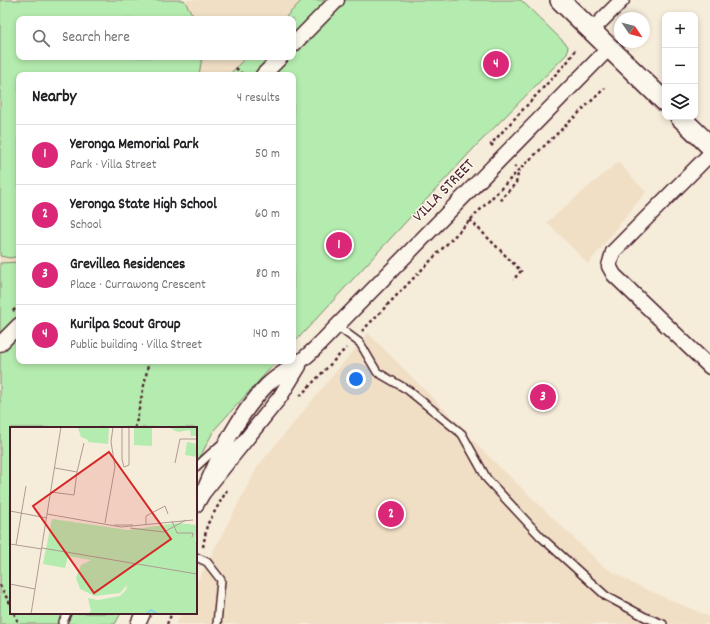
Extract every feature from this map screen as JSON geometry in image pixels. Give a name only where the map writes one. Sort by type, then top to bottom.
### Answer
[{"type":"street","points":[[296,42],[337,0]]},
{"type":"street","points":[[560,0],[662,99]]},
{"type":"street","points":[[591,30],[622,0]]},
{"type":"street","name":"VILLA STREET","points":[[197,503],[230,436],[255,399],[269,384],[304,359],[610,48]]},
{"type":"street","points":[[266,72],[278,60]]},
{"type":"street","points":[[683,120],[710,146]]},
{"type":"street","points":[[710,154],[613,252],[609,266],[614,275],[710,367]]},
{"type":"street","points":[[0,344],[16,328]]},
{"type":"street","name":"VILLA STREET","points":[[203,493],[280,397],[304,359]]},
{"type":"street","points":[[138,624],[143,614]]},
{"type":"lane","points":[[337,326],[360,343],[377,372],[408,390],[462,434],[487,479],[541,537],[606,596],[645,617],[663,624]]},
{"type":"lane","points":[[197,466],[230,436]]},
{"type":"lane","points":[[197,557],[207,562],[221,580],[217,624]]},
{"type":"lane","points":[[62,624],[67,614]]},
{"type":"lane","points":[[642,624],[645,617]]},
{"type":"path","points":[[493,145],[491,144],[569,60],[575,50]]},
{"type":"path","points":[[236,68],[240,72]]},
{"type":"path","points":[[361,332],[519,170],[605,88]]},
{"type":"path","points":[[514,165],[519,170]]},
{"type":"path","points":[[502,200],[501,198],[516,183],[519,170]]},
{"type":"path","points":[[470,220],[521,271],[513,280]]},
{"type":"path","points":[[297,399],[350,344]]},
{"type":"path","points":[[135,427],[149,364]]},
{"type":"path","points":[[203,551],[207,525],[230,485]]},
{"type":"path","points":[[0,585],[10,604]]},
{"type":"path","points":[[14,614],[19,624]]},
{"type":"path","points":[[167,624],[172,614]]},
{"type":"shaded area","points":[[0,0],[302,0],[287,16],[16,16],[16,60],[243,60],[232,72],[16,72],[16,292],[0,305]]},
{"type":"shaded area","points":[[618,162],[646,192],[588,264],[547,222]]},
{"type":"shaded area","points":[[368,333],[458,423],[481,449],[603,566],[634,584],[710,617],[710,624],[176,624],[181,614],[197,614],[197,582],[258,466]]},
{"type":"green space","points":[[0,0],[184,0],[193,16],[16,16],[16,60],[202,60],[200,72],[16,72],[16,257],[10,258],[0,256]]},
{"type":"green space","points":[[302,0],[521,0],[568,46],[567,54],[475,147],[296,341],[296,72],[232,72],[243,60],[296,60],[296,16],[287,16]]},
{"type":"green space","points":[[16,262],[16,364],[274,364],[214,430],[197,463],[197,427],[10,427],[10,614],[120,614],[115,624],[0,624],[0,263]]},
{"type":"place","name":"Kurilpa Scout Group","points":[[496,64]]},
{"type":"place","name":"Yeronga Memorial Park","points":[[339,245]]},
{"type":"place","name":"Grevillea Residences","points":[[543,397]]},
{"type":"place","name":"Yeronga State High School","points":[[391,514]]}]
